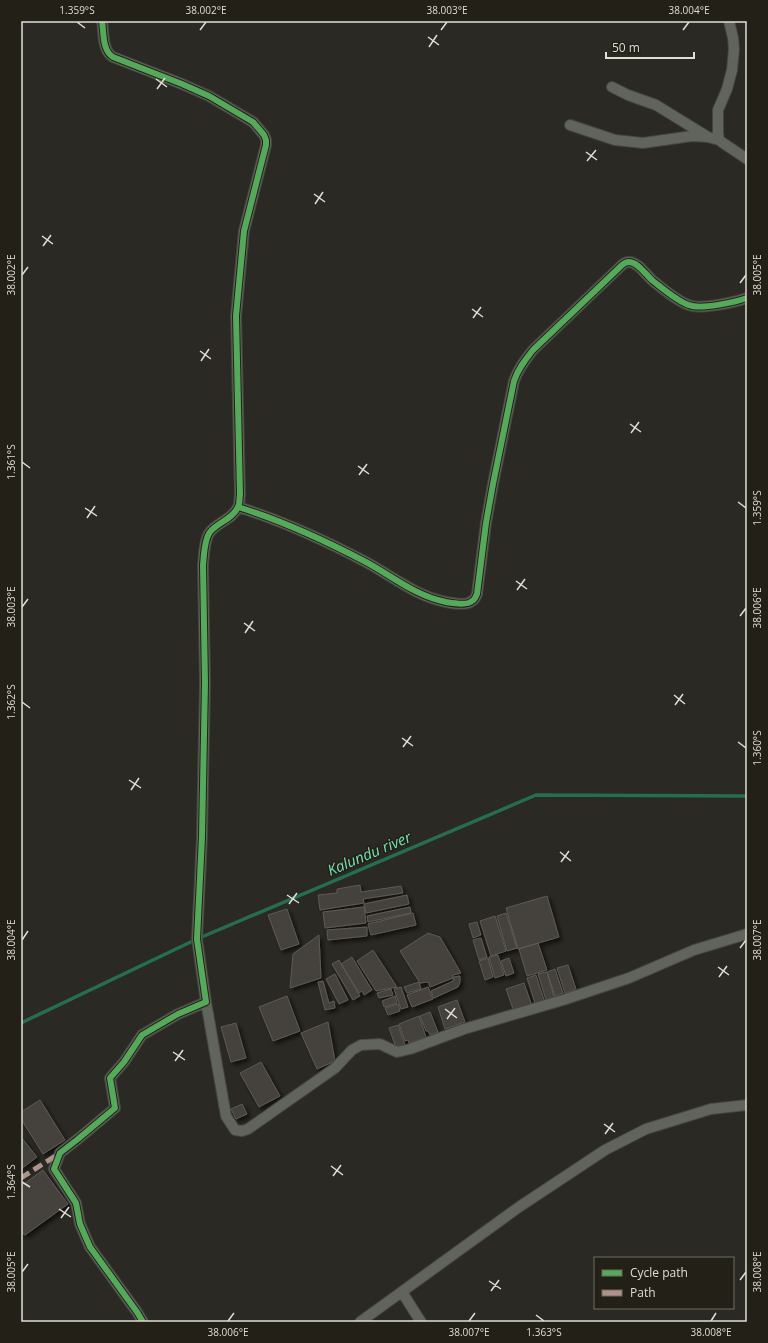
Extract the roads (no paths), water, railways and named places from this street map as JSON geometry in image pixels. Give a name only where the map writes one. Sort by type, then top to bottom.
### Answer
[{"type":"street","points":[[102,21],[105,46],[107,51],[113,57],[209,96],[253,122],[266,140],[264,155],[244,231],[238,301],[237,344],[240,495],[238,507],[232,516],[218,524],[209,533],[205,547],[203,566],[205,683],[202,837],[197,939],[206,1002],[226,1116],[235,1130],[242,1131],[248,1129],[328,1072],[352,1050],[361,1045],[380,1044],[397,1052],[410,1049],[464,1028],[563,1000],[629,978],[694,950],[747,934]]},
{"type":"street","points":[[719,140],[718,110],[727,89],[734,49],[729,21]]},
{"type":"street","points":[[612,87],[664,110],[708,137]]},
{"type":"street","points":[[570,124],[615,140],[643,143],[692,136],[708,137],[719,140],[747,159]]},
{"type":"street","points":[[238,507],[298,528],[366,562],[399,582],[428,596],[446,602],[469,603],[474,601],[477,594],[493,484],[514,381],[522,363],[533,350],[626,262],[636,265],[652,280],[689,306],[701,307],[737,302],[747,298]]},
{"type":"street","points":[[143,1322],[90,1247],[80,1224],[76,1203],[54,1169],[60,1153],[115,1108],[110,1078],[124,1062],[142,1035],[178,1014],[206,1002]]},
{"type":"street","points":[[360,1322],[519,1207],[605,1150],[646,1129],[711,1109],[747,1105]]},
{"type":"street","points":[[402,1292],[421,1322]]},
{"type":"waterway","name":"Kalundu river","points":[[21,1023],[197,939],[536,795],[747,796]]}]
